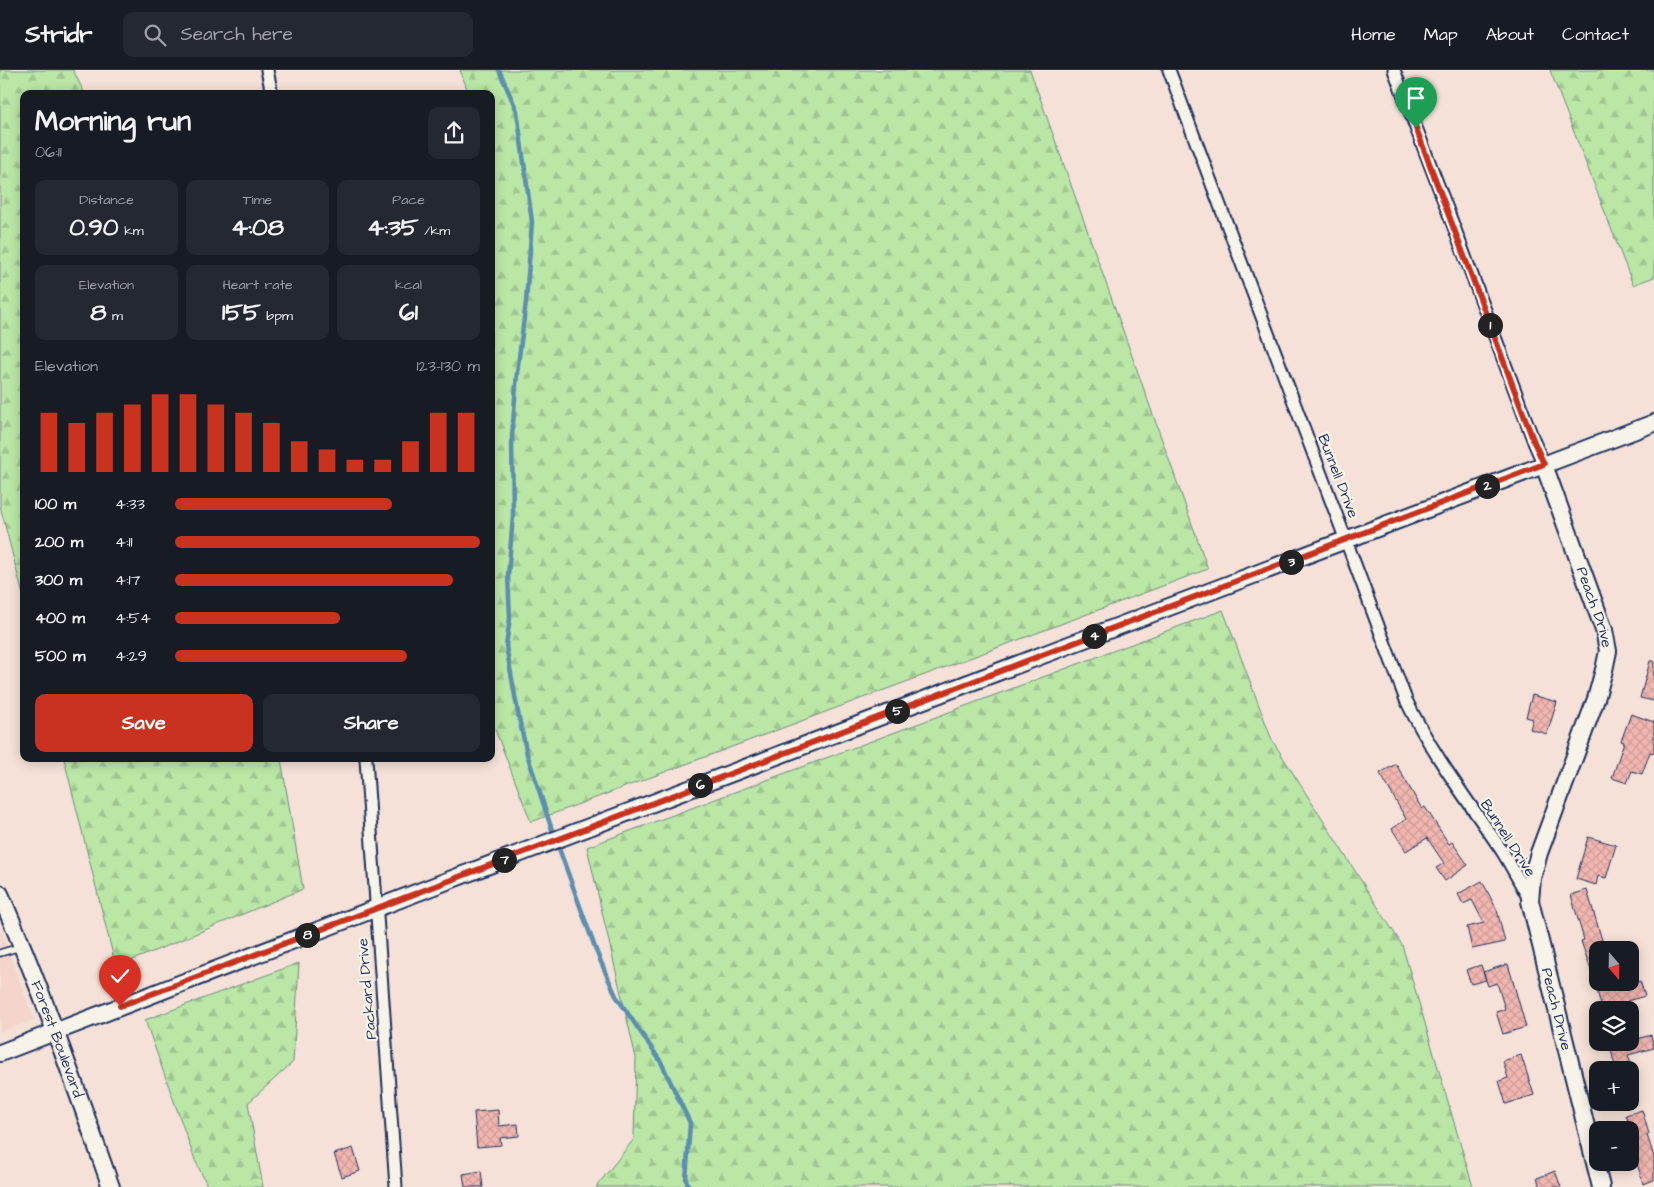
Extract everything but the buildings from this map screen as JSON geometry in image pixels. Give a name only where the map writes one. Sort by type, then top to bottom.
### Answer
[{"type":"street","points":[[267,70],[271,90]]},
{"type":"street","name":"Bunnell Drive","points":[[1169,70],[1406,700],[1420,730],[1465,800],[1503,852],[1530,901]]},
{"type":"street","name":"Peach Drive","points":[[1394,70],[1534,442],[1544,464],[1604,630],[1608,651],[1596,699],[1539,853],[1532,878],[1530,901],[1600,1187]]},
{"type":"street","points":[[0,1053],[1654,423]]},
{"type":"street","name":"Packard Drive","points":[[366,762],[396,1187]]},
{"type":"street","name":"Forest Boulevard","points":[[0,894],[23,946],[56,1031],[111,1187]]},
{"type":"lane","points":[[0,953],[23,946]]},
{"type":"shaded area","points":[[0,928],[34,1020],[0,1032]]},
{"type":"green space","points":[[0,70],[73,70],[83,90],[20,90],[20,584],[0,506]]},
{"type":"green space","points":[[460,70],[1030,70],[1208,569],[531,822],[495,729],[495,90],[468,90]]},
{"type":"green space","points":[[1550,70],[1654,70],[1654,277],[1633,285]]},
{"type":"green space","points":[[1223,610],[1272,740],[1402,945],[1473,1187],[596,1187],[634,1139],[636,1058],[587,847]]},
{"type":"green space","points":[[65,762],[282,762],[303,889],[116,967]]},
{"type":"green space","points":[[299,963],[293,1062],[248,1103],[263,1187],[208,1187],[195,1160],[145,1020]]},
{"type":"waterway","points":[[499,70],[517,111],[532,222],[512,437],[513,517],[508,576],[510,618],[506,646],[527,754],[554,836]]},
{"type":"waterway","points":[[557,843],[597,953],[616,996],[661,1062],[690,1123],[686,1180],[689,1187]]},
{"type":"route","points":[[120,1006],[1346,541],[1544,464],[1534,442],[1416,128]]}]
